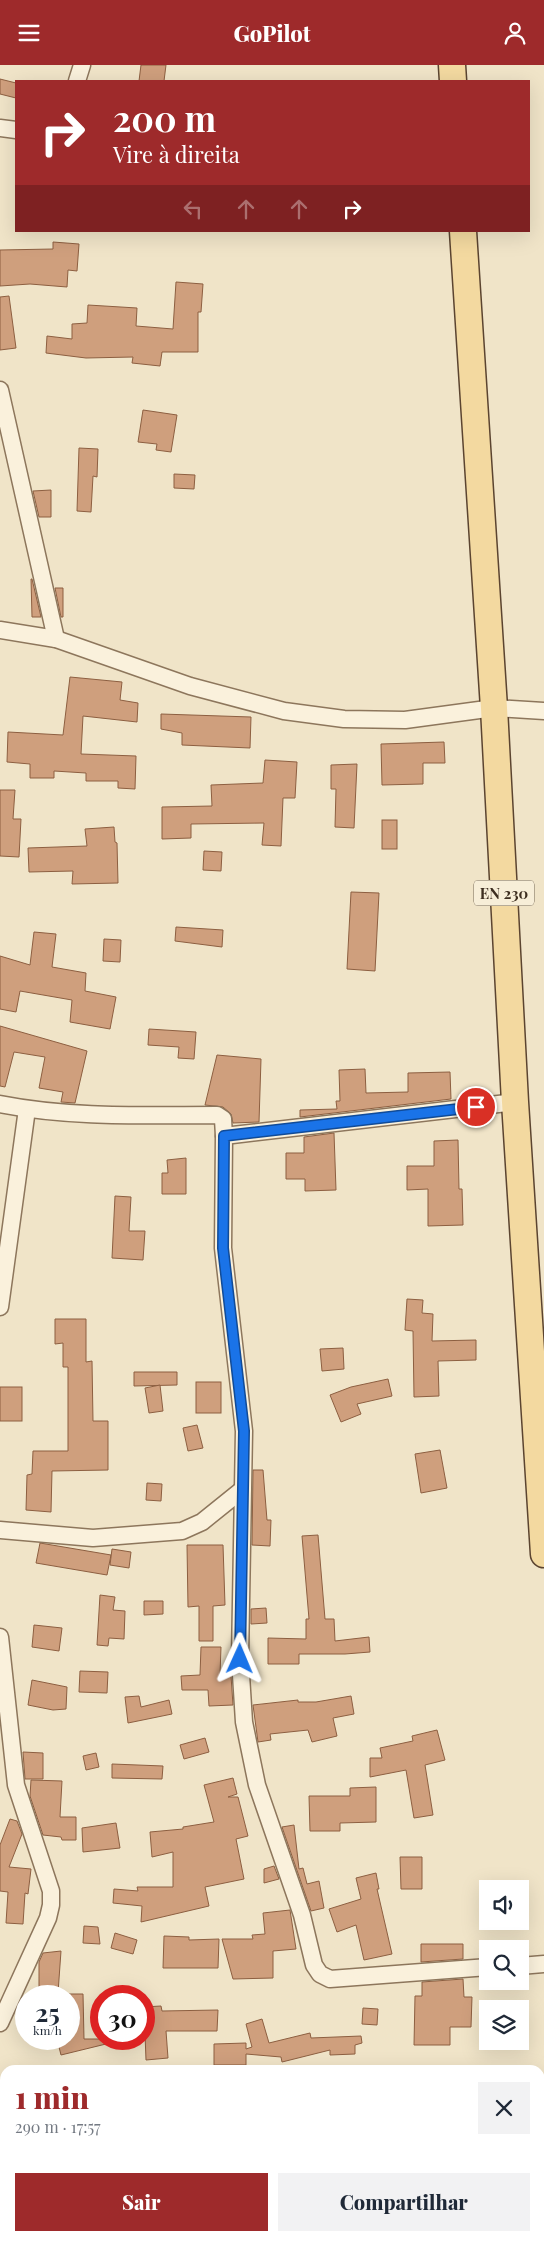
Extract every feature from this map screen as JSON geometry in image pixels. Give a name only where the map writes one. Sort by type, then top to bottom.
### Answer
[{"type":"main road","points":[[452,65],[453,80]]},
{"type":"main road","name":"EN 230","points":[[463,232],[494,708],[515,1102],[544,1554]]},
{"type":"street","points":[[77,80],[82,65]]},
{"type":"street","points":[[0,128],[15,130]]},
{"type":"street","points":[[0,390],[56,639]]},
{"type":"street","points":[[0,630],[56,639],[190,686],[284,711],[344,719],[405,719],[494,708],[544,711]]},
{"type":"street","points":[[224,1136],[515,1102]]},
{"type":"street","points":[[0,1104],[27,1109],[84,1114],[217,1115],[223,1119],[223,1248],[244,1431],[240,1659],[244,1722],[257,1785],[302,1915],[314,1965],[320,1974],[330,1979],[479,1968]]},
{"type":"street","points":[[0,1307],[27,1109]]},
{"type":"street","points":[[0,1530],[93,1538],[182,1531],[202,1522],[243,1489]]},
{"type":"street","points":[[0,1637],[16,1785],[50,1891],[52,1905],[48,1918],[0,2023]]},
{"type":"street","points":[[529,1965],[544,1964]]},
{"type":"building","points":[[141,65],[166,65],[164,80],[139,80]]},
{"type":"building","points":[[0,79],[15,83],[15,98],[0,94]]},
{"type":"building","points":[[53,242],[79,244],[77,271],[68,270],[67,287],[30,284],[0,286],[0,250],[53,249]]},
{"type":"building","points":[[176,282],[203,284],[201,312],[198,312],[198,352],[162,352],[160,366],[132,363],[133,357],[86,358],[46,353],[47,336],[72,339],[72,324],[87,323],[88,305],[137,308],[136,326],[173,329]]},
{"type":"building","points":[[9,296],[16,348],[0,350],[0,297]]},
{"type":"building","points":[[143,410],[177,415],[171,452],[156,450],[157,444],[138,442]]},
{"type":"building","points":[[79,448],[98,449],[97,477],[93,476],[91,512],[77,511]]},
{"type":"building","points":[[174,474],[195,475],[194,489],[174,488]]},
{"type":"building","points":[[51,490],[51,517],[39,517],[33,491]]},
{"type":"building","points":[[32,579],[41,617],[32,617]]},
{"type":"building","points":[[55,588],[63,588],[63,617],[61,617]]},
{"type":"building","points":[[70,677],[122,682],[120,700],[138,703],[137,722],[83,716],[81,754],[136,756],[135,789],[118,788],[118,781],[86,781],[86,773],[54,771],[54,778],[30,778],[30,764],[7,762],[8,732],[63,735]]},
{"type":"building","points":[[161,714],[251,717],[250,748],[182,745],[182,733],[161,729]]},
{"type":"building","points":[[444,742],[445,763],[423,763],[423,784],[382,785],[381,744]]},
{"type":"building","points":[[265,760],[297,762],[295,798],[283,798],[281,846],[262,845],[264,823],[191,824],[191,838],[162,839],[162,807],[212,806],[211,785],[263,783]]},
{"type":"building","points":[[357,764],[354,828],[335,827],[336,789],[331,789],[331,765]]},
{"type":"building","points":[[0,790],[15,790],[13,819],[21,819],[19,857],[0,856]]},
{"type":"building","points":[[382,820],[397,820],[397,849],[382,849]]},
{"type":"building","points":[[114,827],[115,842],[117,843],[118,883],[72,884],[73,871],[29,872],[28,848],[87,846],[85,829]]},
{"type":"building","points":[[204,851],[222,852],[221,871],[203,870]]},
{"type":"building","points":[[351,892],[379,893],[375,971],[347,969]]},
{"type":"building","points":[[176,927],[223,930],[222,947],[175,941]]},
{"type":"building","points":[[34,932],[56,934],[52,967],[86,973],[85,991],[116,997],[110,1029],[70,1022],[72,1000],[20,991],[16,1012],[0,1009],[0,956],[30,965]]},
{"type":"building","points":[[104,939],[121,940],[120,962],[103,961]]},
{"type":"building","points":[[0,1026],[87,1051],[75,1103],[61,1102],[63,1092],[39,1088],[45,1057],[14,1052],[5,1087],[0,1086]]},
{"type":"building","points":[[149,1029],[196,1032],[194,1059],[178,1058],[179,1047],[148,1045]]},
{"type":"building","points":[[217,1055],[261,1059],[259,1122],[233,1123],[231,1114],[223,1107],[205,1105]]},
{"type":"building","points":[[365,1069],[366,1093],[408,1092],[408,1073],[450,1072],[451,1099],[300,1117],[300,1110],[337,1109],[336,1101],[340,1101],[339,1070]]},
{"type":"building","points":[[334,1133],[336,1190],[305,1191],[305,1179],[286,1179],[286,1153],[304,1153],[304,1137]]},
{"type":"building","points":[[458,1140],[459,1189],[462,1189],[463,1225],[428,1226],[428,1189],[407,1190],[407,1166],[434,1166],[434,1141]]},
{"type":"building","points":[[186,1158],[186,1194],[162,1194],[162,1173],[168,1173],[167,1160]]},
{"type":"building","points":[[115,1196],[131,1197],[129,1231],[145,1231],[143,1260],[112,1258]]},
{"type":"building","points":[[407,1299],[423,1300],[422,1313],[433,1314],[432,1341],[476,1340],[476,1360],[438,1361],[439,1396],[414,1397],[413,1331],[405,1330]]},
{"type":"building","points":[[55,1319],[86,1319],[86,1362],[92,1361],[93,1421],[108,1421],[108,1470],[52,1471],[51,1512],[26,1510],[27,1475],[32,1474],[33,1451],[68,1451],[68,1367],[63,1367],[63,1343],[55,1344]]},
{"type":"building","points":[[343,1348],[344,1369],[322,1371],[320,1349]]},
{"type":"building","points":[[134,1372],[177,1372],[177,1385],[134,1386]]},
{"type":"building","points":[[388,1379],[392,1396],[357,1404],[361,1414],[341,1422],[330,1395],[351,1387]]},
{"type":"building","points":[[196,1382],[221,1382],[221,1413],[196,1413]]},
{"type":"building","points":[[160,1385],[163,1411],[149,1413],[145,1388]]},
{"type":"building","points":[[0,1387],[22,1387],[22,1421],[0,1421]]},
{"type":"building","points":[[197,1425],[203,1448],[188,1451],[183,1428]]},
{"type":"building","points":[[440,1450],[447,1488],[421,1493],[415,1454]]},
{"type":"building","points":[[253,1470],[263,1470],[267,1520],[271,1520],[270,1546],[252,1545]]},
{"type":"building","points":[[147,1483],[162,1484],[161,1501],[146,1500]]},
{"type":"building","points":[[318,1535],[325,1619],[334,1619],[335,1641],[369,1637],[370,1652],[299,1654],[299,1664],[268,1664],[268,1638],[306,1639],[306,1619],[309,1619],[302,1536]]},
{"type":"building","points":[[40,1543],[111,1555],[107,1575],[36,1563]]},
{"type":"building","points":[[187,1545],[223,1545],[225,1605],[213,1606],[213,1641],[199,1641],[199,1606],[188,1607]]},
{"type":"building","points":[[112,1549],[131,1552],[129,1568],[110,1565]]},
{"type":"building","points":[[100,1595],[115,1597],[113,1610],[125,1611],[124,1639],[109,1638],[108,1646],[97,1645]]},
{"type":"building","points":[[144,1601],[163,1601],[163,1614],[144,1615]]},
{"type":"building","points":[[266,1608],[267,1623],[251,1624],[251,1609]]},
{"type":"building","points":[[34,1625],[62,1628],[59,1651],[32,1647]]},
{"type":"building","points":[[201,1647],[221,1647],[220,1675],[231,1676],[233,1705],[209,1706],[208,1690],[182,1690],[181,1676],[200,1675]]},
{"type":"building","points":[[80,1671],[108,1672],[107,1693],[79,1692]]},
{"type":"building","points":[[32,1680],[67,1687],[66,1709],[53,1710],[28,1705]]},
{"type":"building","points":[[139,1696],[141,1707],[169,1700],[172,1714],[128,1723],[125,1697]]},
{"type":"building","points":[[351,1696],[354,1714],[333,1718],[337,1736],[312,1742],[308,1730],[270,1734],[271,1740],[258,1742],[253,1705],[298,1700],[298,1702],[316,1702]]},
{"type":"building","points":[[437,1730],[445,1760],[425,1765],[433,1815],[414,1818],[406,1770],[370,1777],[370,1758],[382,1758],[380,1748],[413,1741],[412,1736]]},
{"type":"building","points":[[205,1738],[209,1752],[184,1759],[180,1745]]},
{"type":"building","points":[[23,1752],[43,1753],[43,1779],[25,1779]]},
{"type":"building","points":[[96,1753],[99,1767],[86,1770],[83,1756]]},
{"type":"building","points":[[112,1764],[163,1766],[162,1779],[112,1778]]},
{"type":"building","points":[[233,1778],[237,1794],[228,1797],[238,1797],[248,1836],[236,1839],[244,1879],[205,1887],[209,1906],[141,1922],[142,1906],[113,1903],[114,1889],[138,1891],[137,1887],[173,1887],[173,1852],[152,1857],[150,1832],[183,1829],[183,1827],[214,1822],[204,1785]]},
{"type":"building","points":[[31,1780],[62,1781],[60,1817],[76,1817],[76,1840],[62,1840],[61,1837],[43,1835],[30,1796]]},
{"type":"building","points":[[376,1787],[376,1822],[340,1823],[340,1831],[310,1831],[309,1796],[350,1796],[350,1788]]},
{"type":"building","points":[[10,1819],[17,1821],[22,1834],[9,1867],[31,1869],[28,1894],[25,1893],[23,1924],[6,1923],[8,1892],[0,1891],[0,1845]]},
{"type":"building","points":[[116,1823],[120,1848],[83,1852],[82,1828]]},
{"type":"building","points":[[294,1825],[299,1869],[303,1868],[307,1884],[319,1881],[324,1908],[311,1911],[282,1827]]},
{"type":"building","points":[[400,1857],[422,1857],[422,1889],[401,1889]]},
{"type":"building","points":[[274,1866],[279,1879],[264,1883],[264,1869]]},
{"type":"building","points":[[376,1873],[379,1889],[377,1889],[392,1954],[364,1960],[356,1925],[337,1932],[329,1909],[361,1899],[356,1878]]},
{"type":"building","points":[[290,1910],[296,1949],[273,1951],[273,1978],[233,1979],[222,1939],[253,1939],[252,1935],[265,1934],[263,1913]]},
{"type":"building","points":[[84,1926],[98,1927],[100,1944],[83,1943]]},
{"type":"building","points":[[115,1933],[137,1940],[133,1954],[111,1948]]},
{"type":"building","points":[[164,1936],[189,1937],[189,1940],[219,1939],[218,1968],[163,1968]]},
{"type":"building","points":[[421,1944],[463,1944],[463,1959],[421,1962]]},
{"type":"building","points":[[61,1951],[59,1985],[39,1985],[39,1962],[43,1953]]},
{"type":"building","points":[[463,1979],[464,1997],[472,1997],[471,2027],[450,2027],[450,2045],[414,2045],[415,1996],[422,1996],[422,1982]]},
{"type":"building","points":[[80,1994],[83,1994],[84,2039],[90,2039],[90,2048],[61,2055],[60,2050],[80,2050]]},
{"type":"building","points":[[155,2006],[161,2006],[162,2011],[218,2010],[217,2031],[166,2031],[168,2058],[146,2060],[146,2050],[155,2050]]},
{"type":"building","points":[[363,2008],[378,2009],[377,2025],[362,2024]]},
{"type":"building","points":[[262,2019],[269,2043],[310,2033],[311,2038],[361,2036],[362,2043],[355,2045],[355,2054],[330,2055],[330,2050],[282,2062],[281,2057],[246,2054],[246,2065],[214,2065],[214,2044],[246,2043],[246,2049],[252,2047],[246,2024]]},
{"type":"route","points":[[240,1659],[244,1431],[223,1248],[224,1136],[476,1107]]}]
